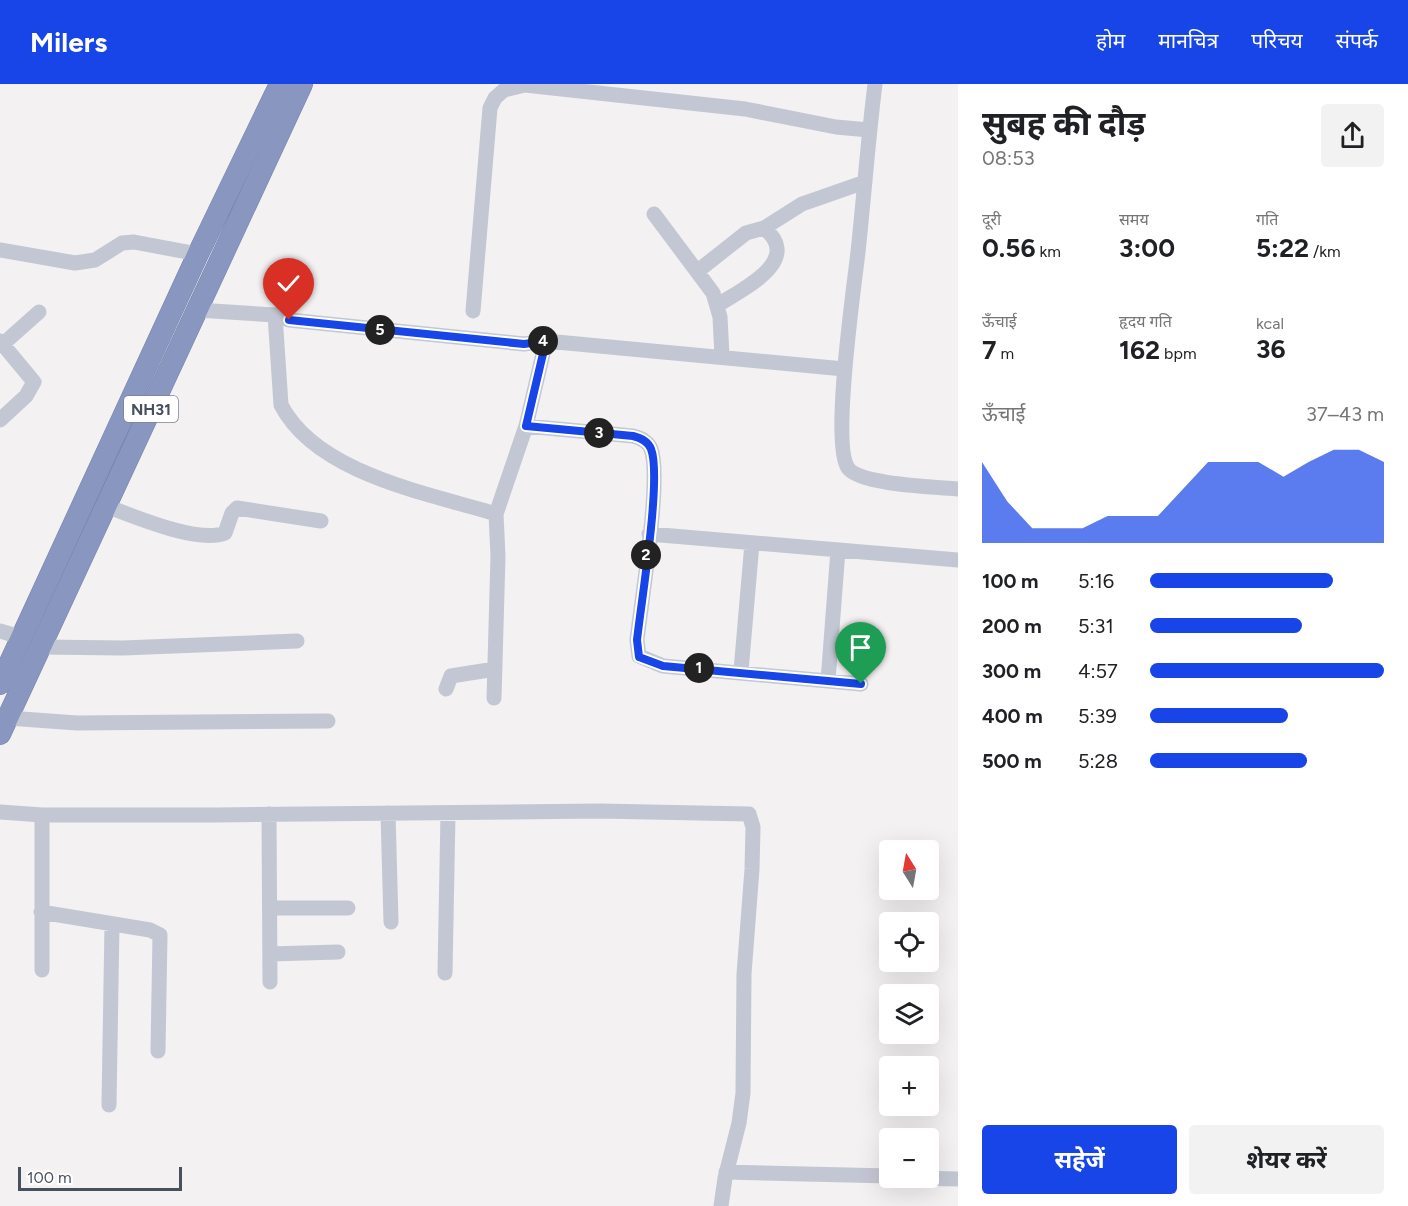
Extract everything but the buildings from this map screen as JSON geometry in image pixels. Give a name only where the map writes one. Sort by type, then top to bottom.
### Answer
[{"type":"highway","name":"NH31","points":[[0,684],[10,634],[280,84]]},
{"type":"highway","name":"NH31","points":[[4,726],[302,84]]},
{"type":"street","points":[[875,84],[844,369],[842,450],[848,468],[856,475],[883,482],[958,489]]},
{"type":"street","points":[[473,311],[490,108],[495,98],[504,90],[525,85],[634,95],[745,109],[836,127],[869,130]]},
{"type":"street","points":[[699,270],[746,232],[764,228],[795,207],[865,182]]},
{"type":"street","points":[[654,214],[699,270],[718,305],[722,356]]},
{"type":"street","points":[[718,305],[764,275],[775,262],[778,254],[776,243],[764,228]]},
{"type":"street","points":[[0,250],[75,263],[95,260],[122,243],[134,242],[198,254]]},
{"type":"street","points":[[196,310],[276,315],[289,320],[479,340],[524,344],[544,341],[844,369]]},
{"type":"street","points":[[0,420],[26,396],[34,382],[1,342],[39,312]]},
{"type":"street","points":[[276,315],[280,405],[286,415],[317,446],[342,462],[374,476],[496,514]]},
{"type":"street","points":[[494,698],[498,556],[496,514],[526,426],[544,341]]},
{"type":"street","points":[[526,426],[633,436],[647,443],[652,451],[649,534],[637,640],[639,657],[663,666],[741,671],[861,684]]},
{"type":"street","points":[[106,506],[165,528],[214,536],[225,533],[232,513],[237,508],[321,520]]},
{"type":"street","points":[[649,534],[958,560]]},
{"type":"street","points":[[741,671],[752,543]]},
{"type":"street","points":[[828,681],[838,550]]},
{"type":"street","points":[[41,647],[123,648],[297,641]]},
{"type":"street","points":[[446,688],[451,676],[457,673],[495,669]]},
{"type":"street","points":[[4,726],[77,723],[328,721]]},
{"type":"street","points":[[0,812],[42,815],[600,811],[749,814],[753,826],[744,975],[743,1093],[739,1123],[726,1172],[721,1206]]},
{"type":"street","points":[[388,813],[391,922]]},
{"type":"street","points":[[445,973],[448,813]]},
{"type":"street","points":[[269,814],[270,982]]},
{"type":"street","points":[[42,815],[42,970]]},
{"type":"street","points":[[270,908],[348,908]]},
{"type":"street","points":[[41,912],[156,932],[160,935],[158,1051]]},
{"type":"street","points":[[109,1105],[112,924]]},
{"type":"street","points":[[270,954],[338,952]]},
{"type":"street","points":[[726,1172],[879,1176]]},
{"type":"street","points":[[939,1179],[958,1179]]},
{"type":"route","points":[[289,320],[524,344],[546,341],[526,426],[633,436],[647,443],[652,451],[652,498],[637,640],[639,657],[663,666],[741,671],[861,684]]}]
